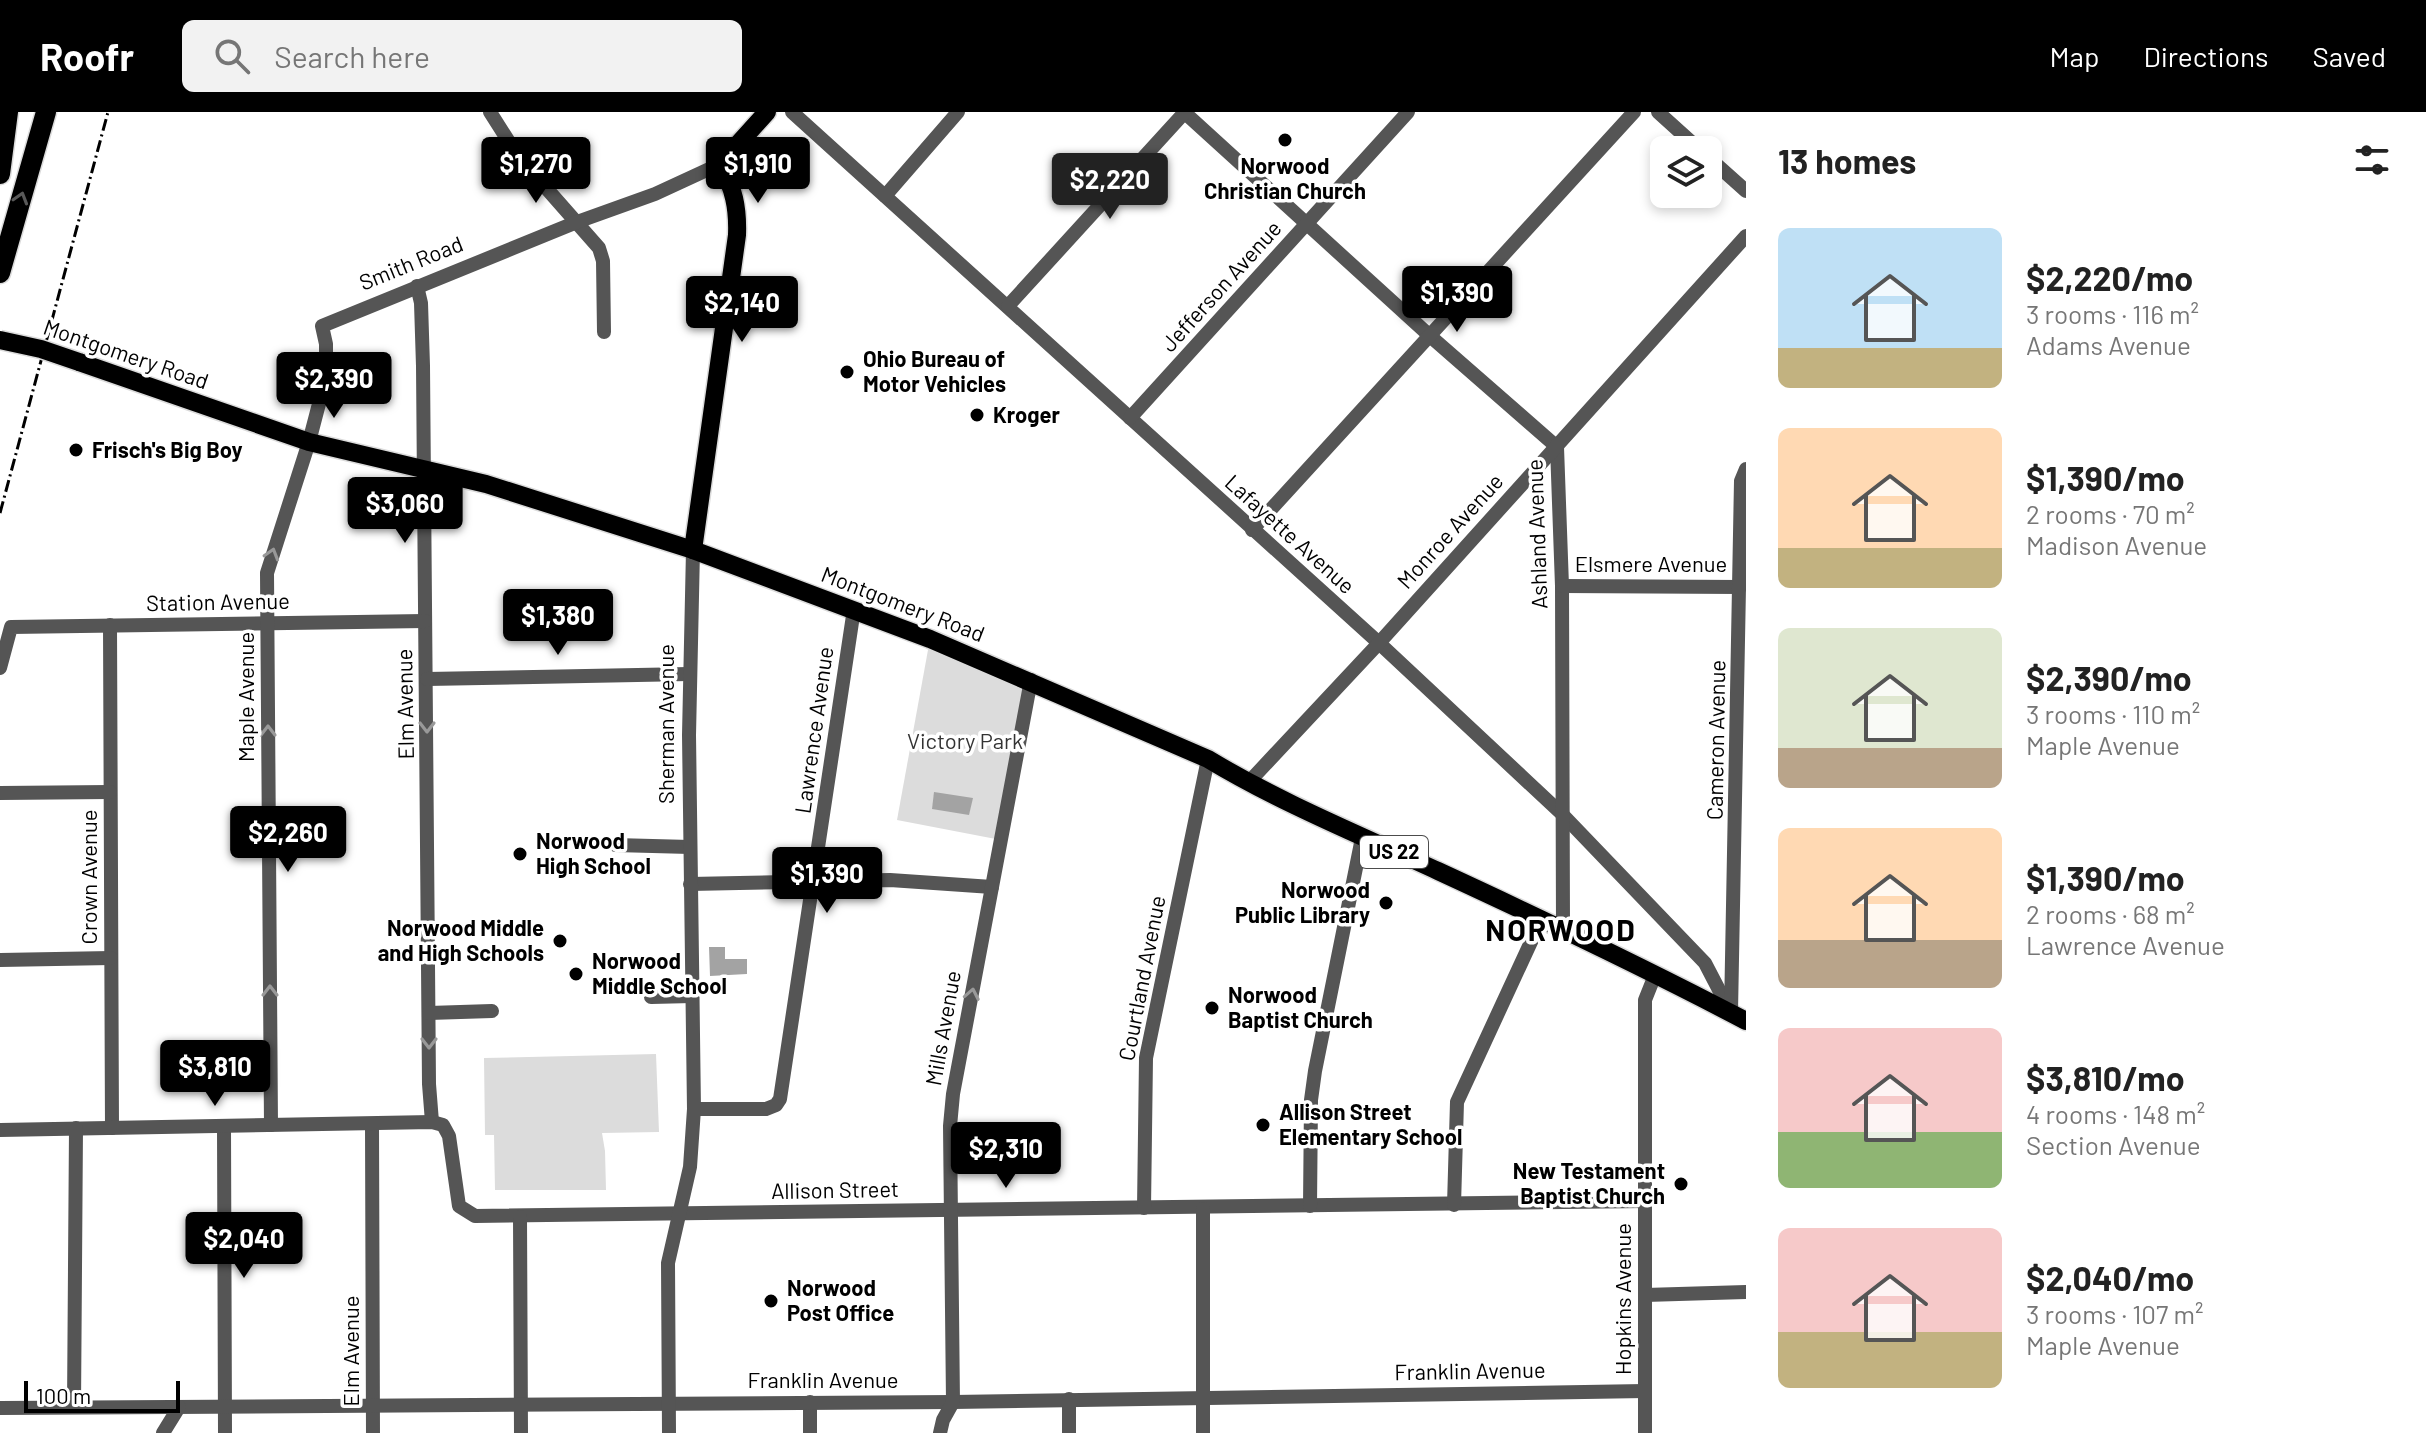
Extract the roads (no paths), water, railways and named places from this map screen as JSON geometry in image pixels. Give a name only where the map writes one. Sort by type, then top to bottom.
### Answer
[{"type":"highway","points":[[0,174],[8,112]]},
{"type":"highway","points":[[0,273],[46,112]]},
{"type":"main road","name":"Smith Road","points":[[720,164],[767,112]]},
{"type":"main road","name":"Sherman Avenue","points":[[693,550],[737,235],[738,212],[731,184],[720,164]]},
{"type":"main road","name":"Montgomery Road","points":[[0,340],[41,349],[309,442],[515,492],[693,550],[854,609],[1031,680],[1208,759],[1248,783],[1563,928],[1738,1017]]},
{"type":"street","points":[[490,112],[518,156],[599,248],[603,261],[604,332]]},
{"type":"street","name":"Lafayette Avenue","points":[[792,112],[1379,643],[1562,814],[1705,963],[1738,1017]]},
{"type":"street","points":[[885,196],[958,112]]},
{"type":"street","points":[[1008,306],[1185,112]]},
{"type":"street","name":"Ashland Avenue","points":[[1185,112],[1430,336],[1557,447],[1562,586],[1563,928]]},
{"type":"street","name":"Jefferson Avenue","points":[[1130,418],[1408,112]]},
{"type":"street","points":[[1252,530],[1634,112]]},
{"type":"street","points":[[1658,112],[1685,136]]},
{"type":"street","name":"Smith Road","points":[[322,326],[577,222],[655,194],[720,164]]},
{"type":"street","points":[[1722,170],[1746,191]]},
{"type":"street","name":"Monroe Avenue","points":[[1248,783],[1379,643],[1746,236]]},
{"type":"street","name":"Elm Avenue","points":[[417,286],[421,303],[424,468],[432,1122]]},
{"type":"street","name":"Maple Avenue","points":[[271,1125],[268,562],[309,442],[326,377],[326,344],[322,326]]},
{"type":"street","name":"Cameron Avenue","points":[[1738,1017],[1743,652],[1741,481],[1746,469]]},
{"type":"street","name":"Sherman Avenue","points":[[669,1433],[668,1263],[690,1167],[694,1109],[689,674],[693,550]]},
{"type":"street","name":"Elsmere Avenue","points":[[1562,586],[1740,587]]},
{"type":"street","name":"Lawrence Avenue","points":[[694,1109],[766,1109],[776,1105],[780,1099],[854,609]]},
{"type":"street","name":"Station Avenue","points":[[0,668],[11,627],[425,621]]},
{"type":"street","name":"Crown Avenue","points":[[110,625],[112,1128]]},
{"type":"street","points":[[427,679],[689,674]]},
{"type":"street","name":"Mills Avenue","points":[[940,1433],[953,1402],[950,1126],[953,1094],[1031,680]]},
{"type":"street","name":"Courtland Avenue","points":[[1144,1208],[1146,1058],[1208,759]]},
{"type":"street","points":[[0,793],[110,792]]},
{"type":"street","points":[[1310,1206],[1311,1100],[1315,1071],[1362,838]]},
{"type":"street","points":[[615,845],[690,847]]},
{"type":"street","points":[[690,884],[890,880],[992,887]]},
{"type":"street","points":[[1454,1205],[1457,1102],[1542,918]]},
{"type":"street","points":[[0,960],[111,958]]},
{"type":"street","name":"Hopkins Avenue","points":[[1645,1433],[1645,1000],[1655,975]]},
{"type":"street","points":[[651,997],[692,996]]},
{"type":"street","points":[[429,1013],[492,1011]]},
{"type":"street","points":[[0,1130],[432,1122]]},
{"type":"street","name":"Allison Street","points":[[432,1122],[443,1125],[449,1136],[456,1199],[462,1209],[475,1216],[1645,1201]]},
{"type":"street","name":"Elm Avenue","points":[[372,1125],[373,1433]]},
{"type":"street","points":[[224,1127],[225,1433]]},
{"type":"street","points":[[74,1407],[76,1128]]},
{"type":"street","points":[[1203,1209],[1203,1433]]},
{"type":"street","points":[[520,1217],[521,1433]]},
{"type":"street","points":[[1645,1295],[1746,1292]]},
{"type":"street","name":"Franklin Avenue","points":[[0,1408],[953,1402],[1645,1391]]},
{"type":"street","points":[[1069,1399],[1069,1433]]},
{"type":"street","points":[[810,1402],[810,1433]]},
{"type":"street","points":[[163,1433],[179,1407]]},
{"type":"railway","points":[[0,513],[108,112]]},
{"type":"place","name":"Norwood Christian Church","points":[[1285,140]]},
{"type":"place","name":"Ohio Bureau of Motor Vehicles","points":[[847,372]]},
{"type":"place","name":"Kroger","points":[[977,415]]},
{"type":"place","name":"Frisch's Big Boy","points":[[76,450]]},
{"type":"place","name":"Norwood High School","points":[[520,854]]},
{"type":"place","name":"Norwood Public Library","points":[[1386,903]]},
{"type":"place","name":"Norwood Middle and High Schools","points":[[560,941]]},
{"type":"place","name":"Norwood Middle School","points":[[576,974]]},
{"type":"place","name":"Norwood Baptist Church","points":[[1212,1008]]},
{"type":"place","name":"Allison Street Elementary School","points":[[1263,1125]]},
{"type":"place","name":"New Testament Baptist Church","points":[[1681,1184]]},
{"type":"place","name":"Norwood Post Office","points":[[771,1301]]},
{"type":"district","name":"NORWOOD","points":[[1561,931]]},
{"type":"park label","name":"Victory Park","points":[[965,741]]}]
